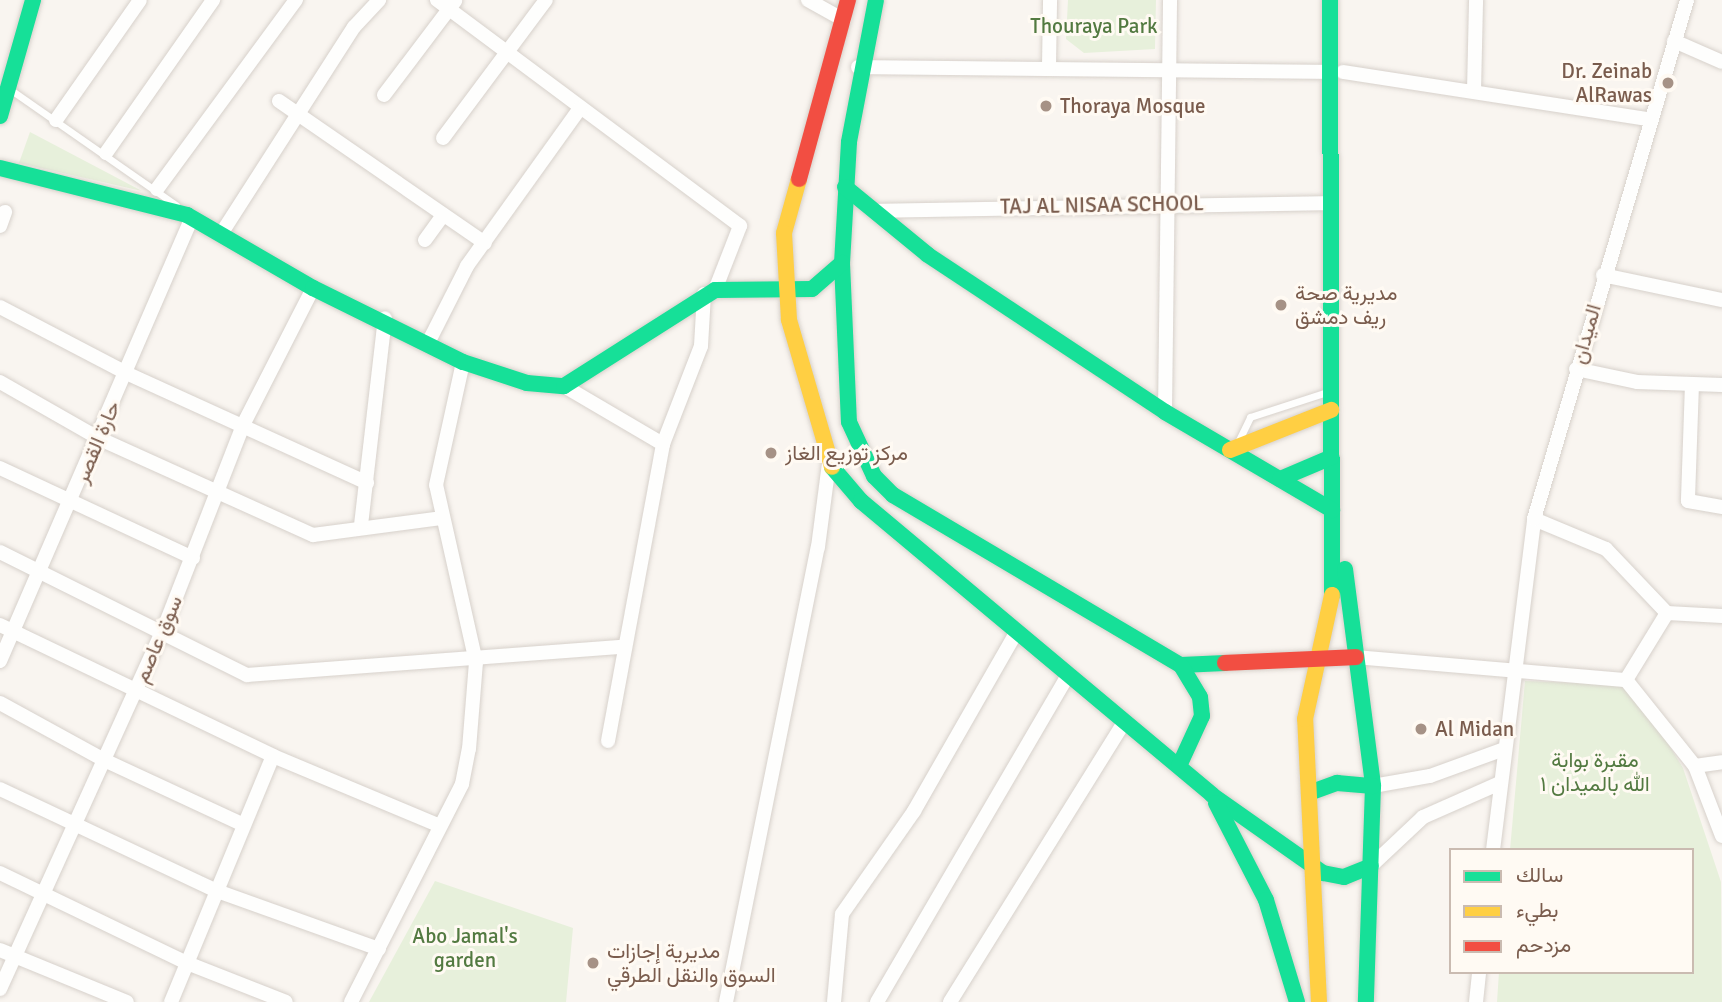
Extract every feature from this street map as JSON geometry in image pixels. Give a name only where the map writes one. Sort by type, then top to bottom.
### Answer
[{"type":"main road","points":[[0,116],[33,0]]},
{"type":"main road","points":[[848,0],[789,202],[786,286],[815,430],[829,464],[861,501],[1212,795],[1313,868],[1344,877],[1371,866]]},
{"type":"main road","points":[[876,0],[858,67],[845,187],[842,263],[849,422],[874,476],[893,495],[1181,665],[1233,667],[1318,656],[1356,657]]},
{"type":"main road","points":[[1330,0],[1336,72],[1346,576],[1356,657],[1368,712],[1373,786],[1366,1002]]},
{"type":"main road","points":[[1319,1002],[1305,719],[1318,656],[1331,613],[1331,202],[1336,72],[1343,0]]},
{"type":"main road","points":[[0,168],[189,218],[313,288],[385,318],[463,362],[527,383],[564,386],[709,292],[825,284],[842,263]]},
{"type":"main road","points":[[845,187],[928,255],[1165,412],[1234,448],[1332,510]]},
{"type":"main road","points":[[1234,448],[1331,410]]},
{"type":"main road","points":[[1280,479],[1332,457]]},
{"type":"main road","points":[[1178,766],[1195,743],[1202,716],[1200,697],[1181,665]]},
{"type":"main road","points":[[1309,793],[1337,783],[1373,786]]},
{"type":"main road","points":[[1212,795],[1266,900],[1297,1002]]},
{"type":"street","points":[[56,120],[141,0]]},
{"type":"street","points":[[106,153],[213,0]]},
{"type":"street","points":[[157,189],[296,0]]},
{"type":"street","points":[[221,234],[299,114],[379,0]]},
{"type":"street","points":[[443,138],[507,57],[546,0]]},
{"type":"street","points":[[808,0],[844,20]]},
{"type":"street","points":[[1049,67],[1050,0]]},
{"type":"street","points":[[1165,412],[1170,0]]},
{"type":"street","points":[[1474,91],[1476,0]]},
{"type":"street","name":"الميدان","points":[[1493,848],[1534,519],[1647,119],[1687,0]]},
{"type":"street","points":[[384,95],[447,3],[507,57],[740,226],[709,292],[701,346],[663,444],[622,647],[608,741]]},
{"type":"street","points":[[1674,41],[1722,62]]},
{"type":"street","points":[[858,67],[1170,67],[1336,72],[1647,119]]},
{"type":"street","points":[[279,101],[485,243]]},
{"type":"street","points":[[428,343],[485,243],[580,108]]},
{"type":"street","name":"TAJ AL NISAA SCHOOL","points":[[874,211],[1169,202],[1331,202]]},
{"type":"street","points":[[425,240],[443,215]]},
{"type":"street","name":"حارة القصر","points":[[0,662],[6,628],[40,567],[73,498],[189,218]]},
{"type":"street","points":[[1603,275],[1722,300]]},
{"type":"street","name":"سوق عاصم","points":[[0,989],[40,896],[74,829],[138,688],[193,558],[243,425],[313,288]]},
{"type":"street","points":[[0,307],[126,373],[367,483]]},
{"type":"street","points":[[361,526],[385,318]]},
{"type":"street","points":[[351,1002],[463,784],[476,662],[436,485],[463,362]]},
{"type":"street","points":[[1576,369],[1722,386]]},
{"type":"street","points":[[0,382],[98,438],[220,490],[313,535],[361,526],[443,517]]},
{"type":"street","points":[[1692,384],[1688,501],[1722,507]]},
{"type":"street","points":[[564,386],[663,444]]},
{"type":"street","points":[[726,1002],[818,547],[829,464]]},
{"type":"street","points":[[0,468],[73,498],[193,558]]},
{"type":"street","points":[[1534,519],[1606,549],[1667,613],[1722,616]]},
{"type":"street","points":[[0,552],[40,567],[163,628],[247,675],[476,662],[622,647]]},
{"type":"street","points":[[1626,680],[1667,613]]},
{"type":"street","points":[[6,628],[138,688],[273,756],[440,826]]},
{"type":"street","points":[[834,1002],[842,914],[914,811],[1017,631]]},
{"type":"street","points":[[1356,657],[1513,674],[1626,680],[1695,766],[1722,836]]},
{"type":"street","points":[[877,1002],[1069,674]]},
{"type":"street","points":[[0,703],[104,760],[244,825]]},
{"type":"street","points":[[950,1002],[1125,721]]},
{"type":"street","points":[[1373,786],[1430,776],[1504,749]]},
{"type":"street","points":[[171,1002],[273,756]]},
{"type":"street","points":[[1695,766],[1722,762]]},
{"type":"street","points":[[1371,866],[1423,817],[1500,783]]},
{"type":"street","points":[[0,789],[74,829],[217,891],[379,949]]},
{"type":"street","points":[[0,873],[40,896],[187,963],[286,1002]]},
{"type":"street","points":[[0,950],[127,1002]]},
{"type":"street","points":[[1476,1002],[1479,974]]},
{"type":"lane","points":[[8,88],[157,189],[189,218]]},
{"type":"lane","points":[[1234,448],[1241,428],[1250,417],[1331,390]]},
{"type":"green space","name":"Thouraya Park","points":[[1068,0],[1156,0],[1155,49],[1084,53],[1066,39]]},
{"type":"green space","points":[[30,132],[142,191],[19,163]]},
{"type":"green space","name":"مقبرة بوابة الله بالميدان ١","points":[[1525,681],[1632,685],[1683,768],[1721,882],[1722,1002],[1497,1002],[1499,974],[1694,974],[1694,848],[1510,848]]},
{"type":"green space","name":"Abo Jamal's garden","points":[[435,881],[573,928],[566,1002],[369,1002]]},
{"type":"traffic: fast","points":[[0,116],[33,0]]},
{"type":"traffic: fast","points":[[876,0],[849,142],[842,263],[849,422],[874,476],[893,495],[1181,665],[1225,663]]},
{"type":"traffic: fast","points":[[1330,0],[1332,595]]},
{"type":"traffic: fast","points":[[0,168],[187,215],[313,288],[463,362],[527,383],[564,386],[715,290],[812,289],[842,263]]},
{"type":"traffic: fast","points":[[845,187],[928,255],[1165,412],[1332,510]]},
{"type":"traffic: fast","points":[[1280,479],[1332,457]]},
{"type":"traffic: fast","points":[[832,467],[861,501],[1212,795],[1323,873],[1344,877],[1371,866]]},
{"type":"traffic: fast","points":[[1345,569],[1373,786],[1366,1002]]},
{"type":"traffic: fast","points":[[1179,766],[1202,716],[1200,697],[1181,665]]},
{"type":"traffic: fast","points":[[1309,793],[1337,783],[1373,786]]},
{"type":"traffic: fast","points":[[1216,803],[1266,900],[1297,1002]]},
{"type":"traffic: slow","points":[[799,179],[784,233],[789,320],[832,467]]},
{"type":"traffic: slow","points":[[1230,450],[1331,410]]},
{"type":"traffic: slow","points":[[1319,1002],[1305,719],[1332,595]]},
{"type":"traffic: jam","points":[[799,179],[848,0]]},
{"type":"traffic: jam","points":[[1225,663],[1356,657]]},
{"type":"place","name":"Dr. Zeinab AlRawas","points":[[1668,83]]},
{"type":"place","name":"Thoraya Mosque","points":[[1046,106]]},
{"type":"place","name":"مديرية صحة ريف دمشق","points":[[1281,305]]},
{"type":"place","name":"مركز توزيع الغاز","points":[[771,453]]},
{"type":"place","name":"Al Midan","points":[[1421,729]]},
{"type":"place","name":"مديرية إجازات السوق والنقل الطرقي","points":[[593,963]]}]
